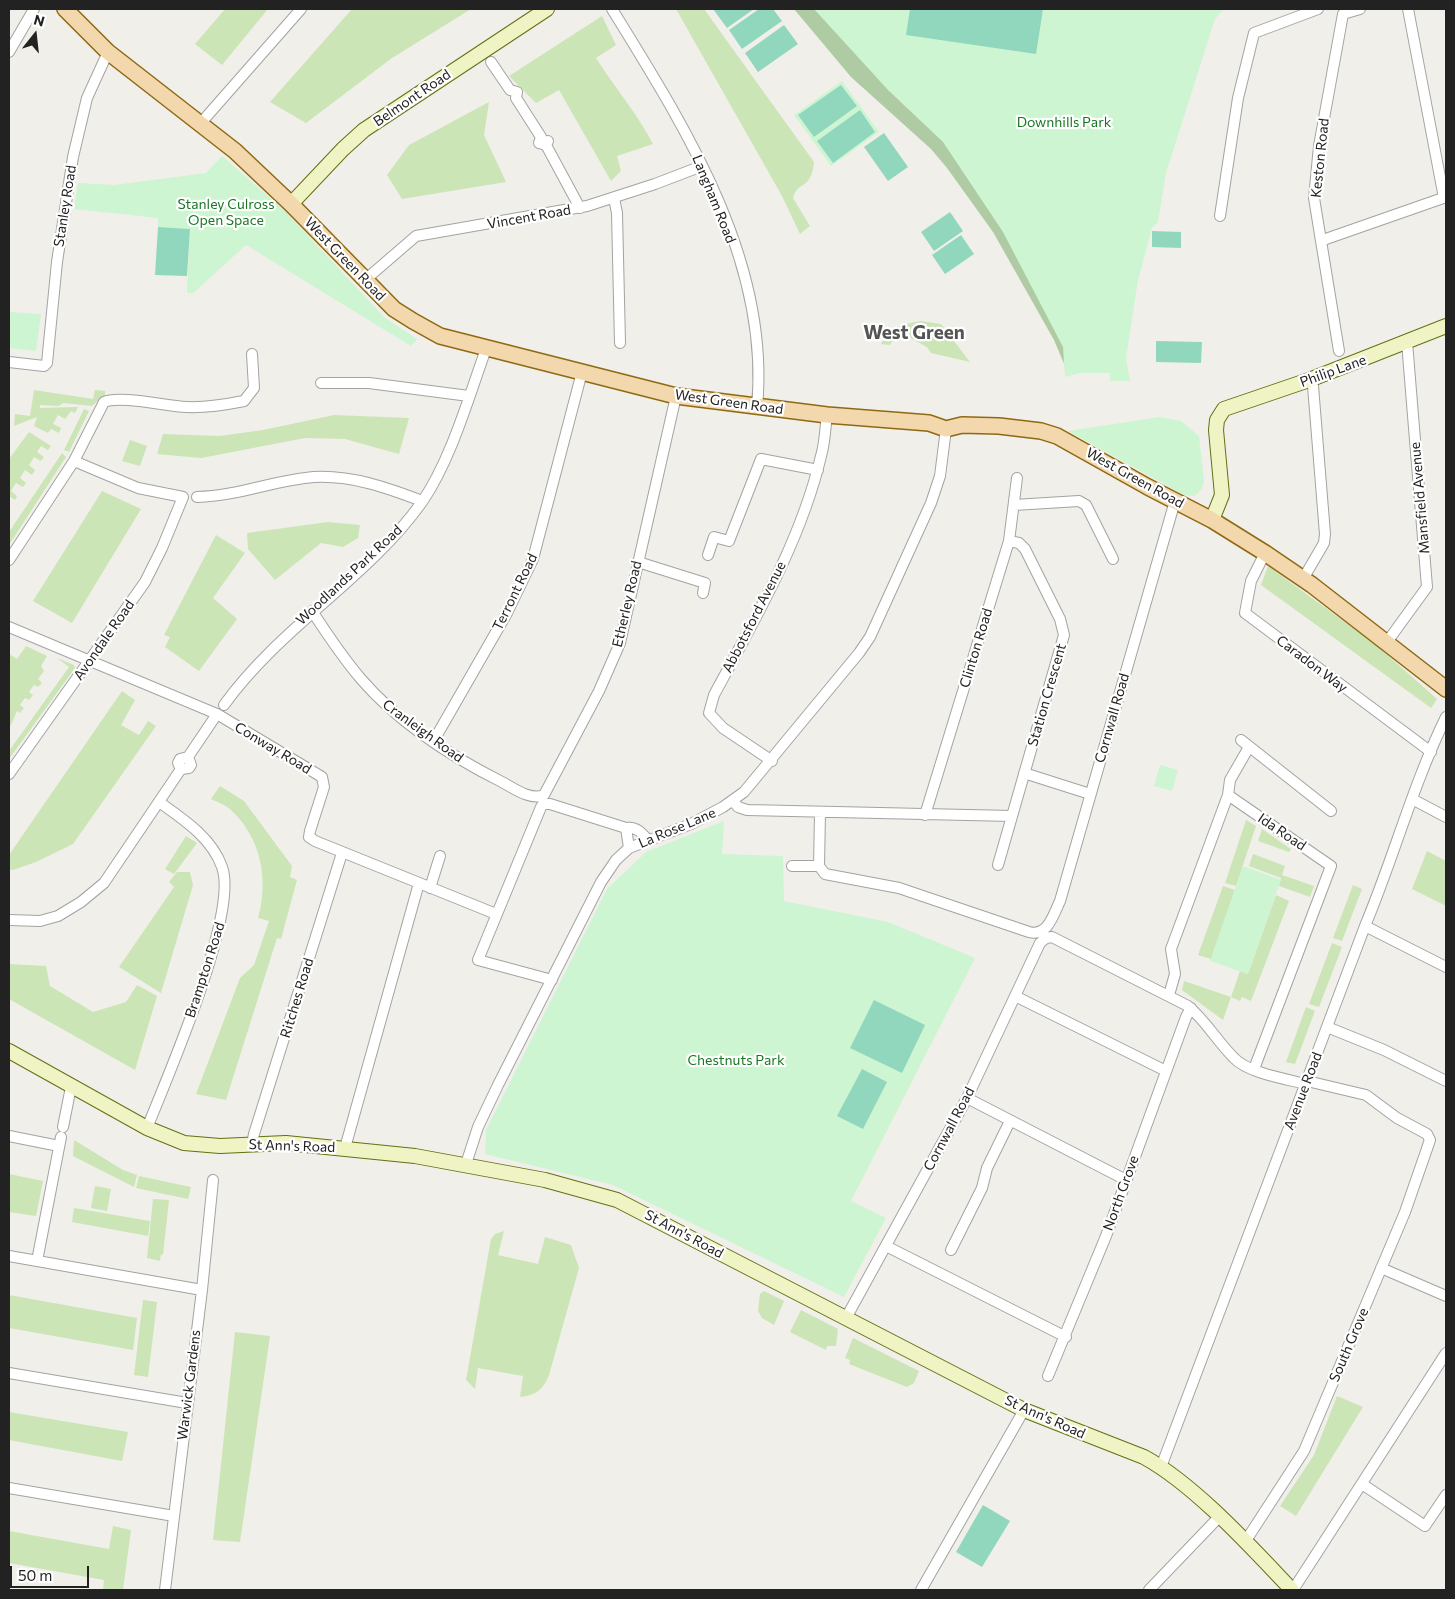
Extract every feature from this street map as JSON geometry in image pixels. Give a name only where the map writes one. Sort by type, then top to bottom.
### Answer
[{"type":"main road","name":"West Green Road","points":[[65,9],[108,52],[235,151],[291,204],[394,309],[413,322],[440,336],[676,396],[827,415],[928,423],[946,429],[962,425],[990,426],[1048,433],[1074,444],[1212,520],[1265,553],[1387,642],[1446,689]]},
{"type":"main road","name":"Belmont Road","points":[[291,204],[343,148],[364,130],[547,9]]},
{"type":"main road","name":"Philip Lane","points":[[1212,520],[1222,495],[1216,437],[1217,420],[1220,414],[1234,404],[1309,380],[1446,327]]},
{"type":"main road","name":"St Ann's Road","points":[[9,1050],[71,1087],[172,1140],[194,1145],[220,1146],[286,1143],[345,1148],[466,1164],[545,1180],[617,1200],[1024,1410],[1161,1467],[1219,1517],[1293,1590]]},
{"type":"street","points":[[9,52],[34,9]]},
{"type":"street","points":[[200,124],[301,9]]},
{"type":"street","name":"Langham Road","points":[[612,9],[671,107],[702,166],[723,215],[750,294],[759,358],[757,407]]},
{"type":"street","points":[[1220,216],[1238,98],[1254,33],[1318,9]]},
{"type":"street","name":"Keston Road","points":[[1339,351],[1323,240],[1314,198],[1319,146],[1340,11],[1360,9]]},
{"type":"street","points":[[1323,240],[1445,198],[1408,9]]},
{"type":"street","name":"Stanley Road","points":[[9,362],[44,366],[47,363],[57,262],[73,157],[86,98],[108,52]]},
{"type":"street","points":[[491,62],[544,141],[580,208]]},
{"type":"street","name":"Vincent Road","points":[[365,280],[416,236],[580,208],[614,198],[702,166]]},
{"type":"street","points":[[614,198],[617,213],[620,343]]},
{"type":"street","name":"Mansfield Avenue","points":[[1387,642],[1427,587],[1407,342]]},
{"type":"street","name":"Woodlands Park Road","points":[[224,705],[284,637],[392,539],[422,501],[440,470],[486,348]]},
{"type":"street","points":[[9,560],[74,461],[104,402],[116,399],[185,407],[212,407],[244,401],[254,388],[252,354]]},
{"type":"street","name":"Terront Road","points":[[433,742],[507,613],[533,559],[582,372]]},
{"type":"street","points":[[1303,579],[1324,543],[1325,534],[1313,386],[1309,380]]},
{"type":"street","points":[[321,383],[369,383],[469,396]]},
{"type":"street","name":"Etherley Road","points":[[552,980],[478,960],[541,801],[613,661],[626,618],[676,396]]},
{"type":"street","name":"Abbotsford Avenue","points":[[772,761],[723,728],[709,713],[714,695],[770,592],[818,470],[827,415]]},
{"type":"street","name":"La Rose Lane","points":[[466,1164],[482,1118],[601,882],[616,860],[629,848],[691,824],[733,801],[772,761],[870,637],[936,488],[946,429]]},
{"type":"street","points":[[708,555],[714,537],[729,541],[761,459],[818,470]]},
{"type":"street","name":"Avondale Road","points":[[9,774],[145,582],[162,548],[183,497],[138,488],[74,461]]},
{"type":"street","points":[[197,497],[231,494],[315,477],[347,478],[374,484],[422,501]]},
{"type":"street","name":"Clinton Road","points":[[925,815],[1009,541],[1017,478]]},
{"type":"street","points":[[1014,505],[1079,500],[1086,505],[1113,559]]},
{"type":"street","name":"Cornwall Road","points":[[846,1318],[967,1098],[1060,902],[1175,501]]},
{"type":"street","name":"Station Crescent","points":[[998,865],[1064,635],[1056,612],[1025,549],[1019,543],[1009,541]]},
{"type":"street","name":"Caradon Way","points":[[1265,553],[1251,581],[1245,613],[1431,752]]},
{"type":"street","points":[[638,562],[705,583],[703,593]]},
{"type":"street","name":"Cranleigh Road","points":[[312,611],[360,678],[375,695],[433,742],[484,773],[541,801],[626,828],[633,827],[639,830],[648,840]]},
{"type":"street","name":"Conway Road","points":[[9,627],[217,714],[322,777],[324,787],[309,837],[342,853],[496,914]]},
{"type":"street","points":[[9,920],[40,921],[58,916],[81,902],[104,882],[181,769],[189,768],[191,765],[188,757],[217,714]]},
{"type":"street","name":"Avenue Road","points":[[1161,1467],[1381,888],[1412,799],[1446,716]]},
{"type":"street","points":[[1241,740],[1331,811]]},
{"type":"street","points":[[1169,996],[1175,974],[1171,949],[1228,795],[1230,780],[1250,747]]},
{"type":"street","points":[[1024,773],[1090,794]]},
{"type":"street","name":"Ida Road","points":[[1228,795],[1331,866],[1254,1069]]},
{"type":"street","points":[[1412,799],[1446,817]]},
{"type":"street","points":[[733,801],[738,807],[747,810],[1012,816]]},
{"type":"street","name":"Brampton Road","points":[[147,1128],[217,937],[225,886],[223,868],[214,851],[201,834],[159,802]]},
{"type":"street","points":[[820,813],[819,866],[826,874],[899,888],[1029,932],[1052,937],[1191,1008],[1206,1022],[1235,1059],[1254,1069],[1307,1082]]},
{"type":"street","points":[[626,828],[629,848]]},
{"type":"street","name":"Ritches Road","points":[[252,1144],[260,1113],[342,853]]},
{"type":"street","points":[[430,888],[440,856]]},
{"type":"street","points":[[792,866],[819,866]]},
{"type":"street","points":[[345,1148],[419,883]]},
{"type":"street","points":[[1365,926],[1446,967]]},
{"type":"street","points":[[1014,996],[1166,1072]]},
{"type":"street","name":"North Grove","points":[[1048,1376],[1066,1337],[1191,1008]]},
{"type":"street","points":[[1327,1027],[1377,1047],[1446,1081]]},
{"type":"street","name":"South Grove","points":[[1245,1542],[1304,1452],[1412,1193],[1430,1137],[1397,1118],[1366,1095],[1307,1082]]},
{"type":"street","points":[[36,1261],[71,1087]]},
{"type":"street","points":[[967,1098],[1126,1180]]},
{"type":"street","points":[[951,1250],[982,1188],[987,1168],[1010,1121]]},
{"type":"street","points":[[9,1136],[61,1137]]},
{"type":"street","name":"Warwick Gardens","points":[[165,1590],[202,1290],[213,1180]]},
{"type":"street","points":[[886,1246],[1066,1337]]},
{"type":"street","points":[[9,1256],[202,1290]]},
{"type":"street","points":[[1381,1268],[1446,1296]]},
{"type":"street","points":[[1293,1590],[1446,1353]]},
{"type":"street","points":[[9,1373],[187,1402]]},
{"type":"street","points":[[921,1590],[1024,1410]]},
{"type":"street","points":[[1362,1484],[1425,1526],[1446,1495]]},
{"type":"street","points":[[9,1488],[174,1516]]},
{"type":"street","points":[[1149,1590],[1219,1517]]},
{"type":"green space","points":[[225,9],[268,9],[222,65],[195,44]]},
{"type":"green space","points":[[352,9],[471,9],[392,58],[306,123],[270,102]]},
{"type":"green space","points":[[676,9],[704,9],[814,162],[810,177],[795,192],[793,198],[810,226],[800,234],[782,196]]},
{"type":"green space","points":[[713,9],[754,9],[727,28]]},
{"type":"green space","points":[[759,9],[773,9],[782,21],[742,49],[729,30]]},
{"type":"green space","points":[[794,9],[845,9],[1069,282],[1065,366],[1054,340],[993,232],[947,168],[931,149],[851,77]]},
{"type":"green space","name":"Downhills Park","points":[[814,9],[1224,9],[1215,19],[1166,173],[1158,222],[1152,228],[1138,280],[1126,358],[1130,381],[1110,381],[1110,373],[1080,373],[1065,377],[1063,347],[1003,232],[943,142],[888,90]]},
{"type":"green space","points":[[910,9],[1043,9],[1036,54],[906,35]]},
{"type":"green space","points":[[602,16],[616,45],[596,58],[653,144],[617,156],[621,171],[611,181],[559,90],[536,103],[509,76]]},
{"type":"green space","points":[[784,25],[798,44],[758,72],[745,53]]},
{"type":"green space","points":[[842,81],[879,132],[831,166],[794,115]]},
{"type":"green space","points":[[841,85],[857,106],[814,137],[798,115]]},
{"type":"green space","points":[[489,102],[484,135],[506,182],[402,199],[387,175],[409,145]]},
{"type":"green space","points":[[860,110],[875,132],[833,163],[817,141]]},
{"type":"green space","points":[[884,133],[908,167],[888,181],[864,147]]},
{"type":"green space","name":"Stanley Culross Open Space","points":[[222,156],[285,211],[385,318],[417,339],[411,346],[246,245],[193,293],[187,293],[190,229],[158,227],[158,218],[74,209],[78,183],[114,185],[206,173]]},
{"type":"green space","points":[[950,212],[963,231],[934,251],[921,232]]},
{"type":"green space","points":[[158,227],[190,229],[187,276],[155,275]]},
{"type":"green space","points":[[1152,231],[1181,232],[1181,248],[1152,247]]},
{"type":"green space","points":[[961,235],[974,254],[945,274],[932,255]]},
{"type":"green space","points":[[9,312],[41,314],[36,351],[9,348]]},
{"type":"green space","points":[[921,321],[941,324],[970,362],[931,353],[927,347],[905,335],[894,338],[890,345],[881,344],[898,327]]},
{"type":"green space","points":[[1156,341],[1202,342],[1201,363],[1156,362]]},
{"type":"green space","points":[[34,390],[93,399],[95,390],[105,391],[105,395],[92,406],[63,403],[59,406],[40,405],[40,408],[78,407],[75,413],[71,411],[65,419],[58,415],[53,424],[61,428],[59,433],[51,429],[48,433],[34,426],[37,417],[14,426],[15,414],[30,416]]},
{"type":"green space","points":[[84,409],[89,411],[69,452],[64,450]]},
{"type":"green space","points":[[334,415],[409,418],[399,454],[345,439],[305,438],[201,458],[157,454],[163,434],[220,436],[263,430]]},
{"type":"green space","points":[[1160,417],[1181,421],[1199,436],[1204,481],[1202,488],[1195,496],[1184,495],[1068,431]]},
{"type":"green space","points":[[29,432],[51,446],[48,450],[41,446],[37,452],[44,457],[41,461],[34,457],[29,465],[35,470],[32,475],[25,470],[20,478],[26,483],[23,487],[16,483],[11,491],[17,496],[15,500],[9,496],[9,459]]},
{"type":"green space","points":[[130,440],[147,446],[140,466],[122,461]]},
{"type":"green space","points":[[62,453],[66,457],[9,545],[9,532]]},
{"type":"green space","points":[[102,491],[141,509],[72,623],[33,601]]},
{"type":"green space","points":[[328,522],[360,525],[358,538],[343,547],[321,543],[275,580],[248,549],[247,533]]},
{"type":"green space","points":[[216,535],[245,553],[213,598],[237,619],[199,671],[165,647],[170,637],[164,635]]},
{"type":"green space","points":[[1268,566],[1375,644],[1437,699],[1431,708],[1261,585]]},
{"type":"green space","points":[[26,646],[47,656],[41,666],[44,671],[38,679],[42,683],[38,687],[34,685],[29,692],[33,695],[29,700],[25,698],[20,705],[24,708],[20,713],[17,711],[11,725],[9,724],[9,654],[17,659]]},
{"type":"green space","points":[[57,658],[74,665],[75,668],[9,759],[9,751],[69,667]]},
{"type":"green space","points":[[122,691],[135,700],[121,725],[139,735],[148,721],[156,726],[73,844],[36,862],[13,870],[9,869],[9,855]]},
{"type":"green space","points":[[1160,765],[1178,770],[1172,791],[1154,786]]},
{"type":"green space","points":[[220,786],[244,801],[292,866],[290,877],[297,880],[281,939],[277,938],[226,1100],[196,1094],[240,978],[254,965],[269,921],[258,918],[263,889],[260,860],[256,846],[241,821],[231,810],[211,799]]},
{"type":"green space","points":[[1246,820],[1256,826],[1236,886],[1225,883]]},
{"type":"green space","name":"Chestnuts Park","points":[[724,821],[722,854],[783,856],[784,901],[888,922],[975,958],[851,1201],[886,1218],[844,1297],[613,1185],[485,1154],[486,1130],[607,889],[646,852]]},
{"type":"green space","points":[[1262,829],[1291,849],[1289,852],[1258,841]]},
{"type":"green space","points":[[186,836],[197,843],[174,874],[165,869]]},
{"type":"green space","points":[[1427,851],[1446,861],[1446,906],[1412,889]]},
{"type":"green space","points":[[1253,854],[1285,866],[1282,875],[1314,886],[1310,897],[1279,886],[1281,878],[1249,866]]},
{"type":"green space","points":[[1243,866],[1281,880],[1248,974],[1210,961]]},
{"type":"green space","points":[[177,872],[190,872],[193,885],[161,993],[119,967],[174,887],[169,882]]},
{"type":"green space","points":[[1353,885],[1362,889],[1342,941],[1333,938]]},
{"type":"green space","points":[[1223,886],[1235,890],[1211,959],[1198,955]]},
{"type":"green space","points":[[1276,895],[1289,901],[1251,1001],[1242,997],[1240,1001],[1231,997],[1240,971],[1248,974]]},
{"type":"green space","points":[[1332,943],[1342,947],[1319,1007],[1309,1004]]},
{"type":"green space","points":[[9,964],[46,966],[50,986],[93,1012],[126,1002],[137,985],[157,996],[135,1070],[9,999]]},
{"type":"green space","points":[[1184,981],[1231,997],[1223,1020],[1182,990]]},
{"type":"green space","points":[[874,1000],[925,1025],[902,1073],[850,1048]]},
{"type":"green space","points":[[1306,1007],[1315,1011],[1295,1064],[1286,1062]]},
{"type":"green space","points":[[862,1069],[887,1082],[863,1129],[837,1116]]},
{"type":"green space","points":[[74,1140],[123,1170],[137,1175],[134,1187],[73,1156]]},
{"type":"green space","points":[[9,1174],[43,1181],[36,1216],[9,1212]]},
{"type":"green space","points":[[139,1176],[191,1187],[188,1199],[136,1188]]},
{"type":"green space","points":[[95,1186],[111,1189],[107,1211],[91,1208]]},
{"type":"green space","points":[[153,1199],[169,1200],[163,1255],[161,1254],[160,1261],[147,1258]]},
{"type":"green space","points":[[74,1208],[150,1221],[148,1236],[72,1222]]},
{"type":"green space","points":[[504,1231],[498,1255],[538,1264],[545,1237],[571,1245],[579,1268],[547,1380],[538,1391],[520,1397],[523,1376],[478,1368],[475,1389],[466,1380],[491,1239],[495,1234]]},
{"type":"green space","points":[[764,1291],[784,1301],[774,1325],[762,1318],[758,1311],[760,1294]]},
{"type":"green space","points":[[9,1295],[137,1318],[133,1350],[9,1328]]},
{"type":"green space","points":[[143,1300],[157,1302],[148,1377],[134,1375]]},
{"type":"green space","points":[[801,1310],[838,1329],[836,1346],[827,1346],[826,1350],[790,1332]]},
{"type":"green space","points":[[235,1332],[270,1336],[240,1542],[213,1540]]},
{"type":"green space","points":[[853,1338],[919,1371],[914,1383],[907,1387],[849,1364],[850,1360],[845,1358]]},
{"type":"green space","points":[[1337,1396],[1363,1407],[1296,1516],[1280,1506],[1314,1455]]},
{"type":"green space","points":[[9,1412],[128,1432],[122,1461],[9,1440]]},
{"type":"green space","points":[[983,1505],[1010,1521],[982,1567],[956,1552]]},
{"type":"green space","points":[[113,1526],[131,1530],[123,1590],[103,1590],[104,1580],[9,1563],[9,1531],[109,1549]]},
{"type":"district","name":"West Green","points":[[914,333]]}]
